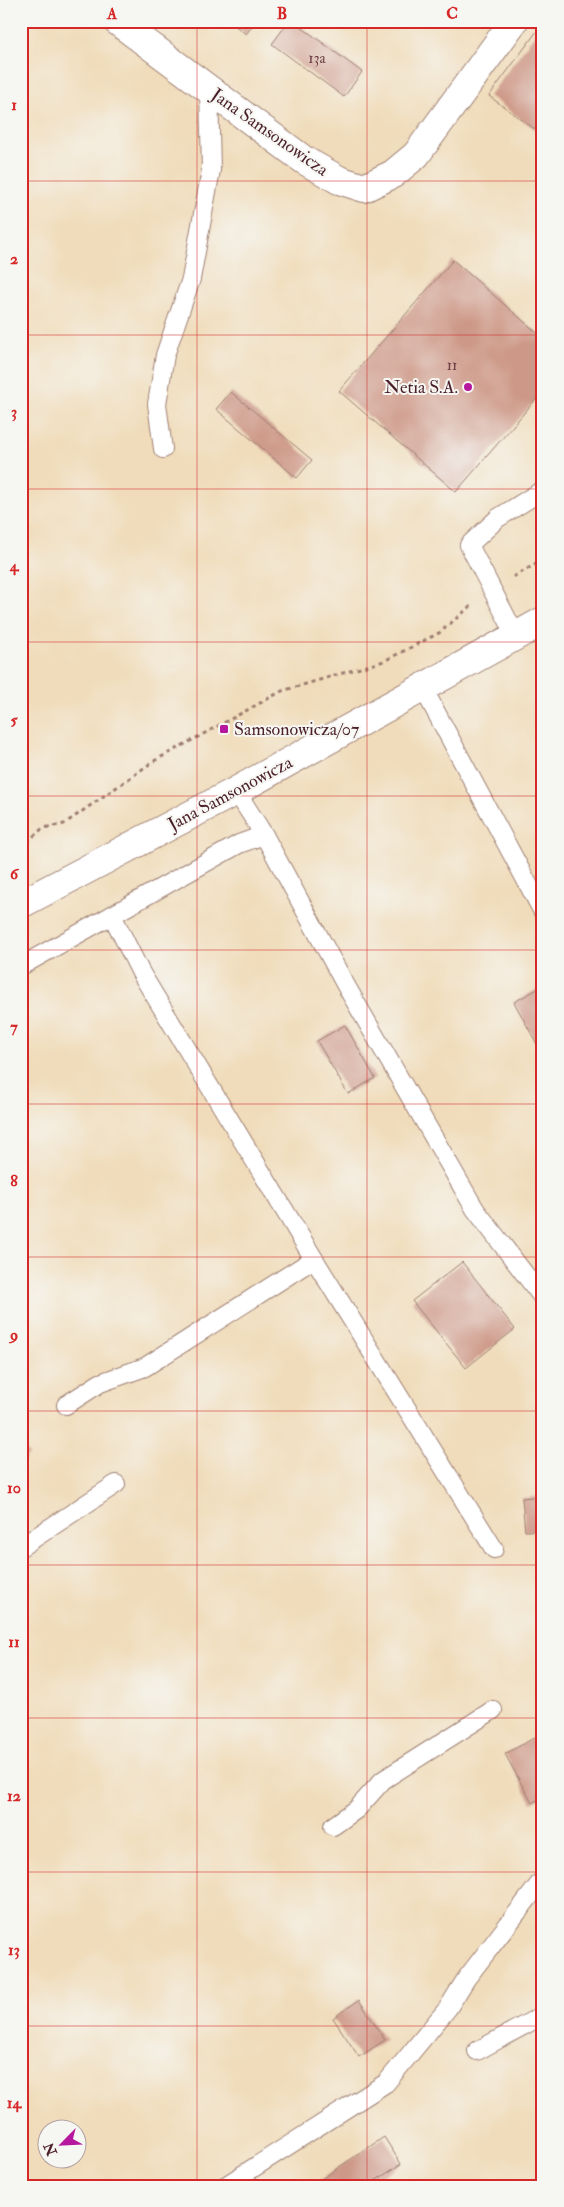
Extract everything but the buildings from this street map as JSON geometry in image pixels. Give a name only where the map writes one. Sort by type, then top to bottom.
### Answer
[{"type":"main road","name":"Jana Samsonowicza","points":[[117,21],[304,160],[339,180],[364,188],[393,174],[416,154],[514,21]]},
{"type":"main road","name":"Jana Samsonowicza","points":[[21,904],[236,790],[543,621]]},
{"type":"lane","points":[[163,449],[157,404],[165,355],[191,279],[211,170],[209,90]]},
{"type":"lane","points":[[516,636],[469,545],[498,518],[543,490]]},
{"type":"lane","points":[[422,686],[543,912]]},
{"type":"lane","points":[[236,790],[264,835],[345,984],[475,1209],[543,1298]]},
{"type":"lane","points":[[21,966],[239,844],[264,835]]},
{"type":"lane","points":[[112,915],[141,973],[314,1259],[494,1549]]},
{"type":"lane","points":[[66,1405],[100,1383],[145,1367],[314,1259]]},
{"type":"lane","points":[[21,1547],[116,1484]]},
{"type":"lane","points":[[332,1826],[357,1810],[383,1780],[493,1710]]},
{"type":"lane","points":[[225,2186],[386,2083],[448,2008],[466,1979],[543,1879]]},
{"type":"lane","points":[[477,2051],[543,2015]]},
{"type":"path","points":[[21,847],[43,828],[64,824],[154,761],[282,691],[384,661],[439,633],[491,588],[543,560]]},
{"type":"place","name":"Netia S.A.","points":[[468,387]]},
{"type":"place","name":"Samsonowicza/07","points":[[224,729]]}]
